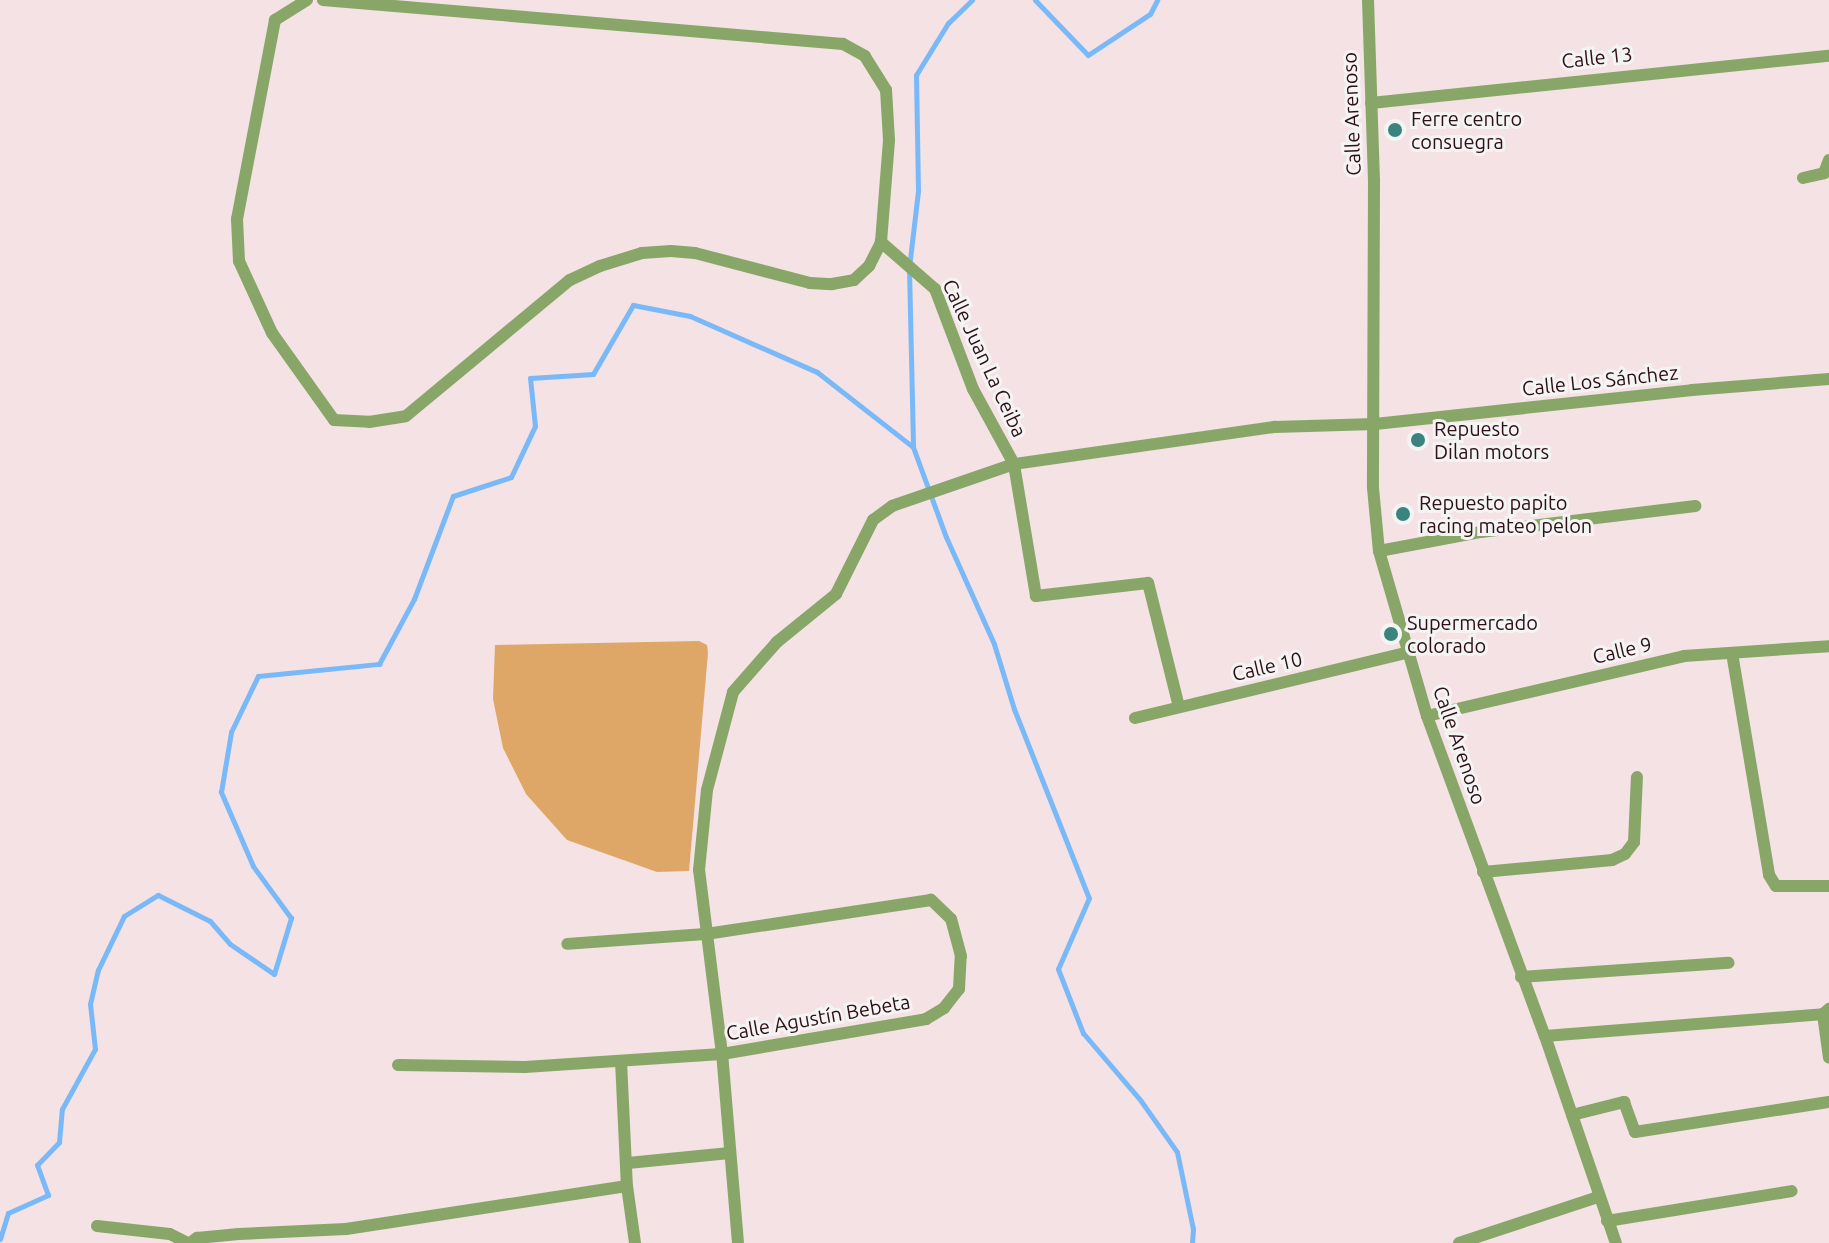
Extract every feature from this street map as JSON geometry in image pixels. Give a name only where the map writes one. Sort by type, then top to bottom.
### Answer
[{"type":"street","points":[[307,0],[275,20],[237,219],[239,261],[272,333],[334,420],[369,422],[406,416],[570,280],[600,266],[642,253],[671,251],[695,253],[810,283],[832,284],[854,280],[869,266],[881,242],[889,140],[886,90],[865,56],[843,44],[323,0]]},
{"type":"street","name":"Calle Arenoso","points":[[1368,0],[1375,424],[1373,488],[1379,551],[1427,716],[1545,1036],[1616,1243]]},
{"type":"street","name":"Calle 13","points":[[1371,103],[1829,56]]},
{"type":"street","points":[[1803,178],[1824,173],[1829,160]]},
{"type":"street","name":"Calle Juan La Ceiba","points":[[881,242],[935,289],[973,389],[1014,464],[1036,596],[1148,583],[1179,707]]},
{"type":"street","name":"Calle Los Sánchez","points":[[705,934],[699,870],[707,790],[733,692],[777,642],[836,594],[873,520],[892,506],[1014,464],[1275,427],[1375,424],[1676,391],[1829,379]]},
{"type":"street","points":[[1379,551],[1481,532],[1695,506]]},
{"type":"street","name":"Calle 9","points":[[1427,716],[1684,656],[1829,646]]},
{"type":"street","name":"Calle 10","points":[[1135,718],[1409,652]]},
{"type":"street","points":[[1732,653],[1769,875],[1776,886],[1829,886]]},
{"type":"street","points":[[1483,872],[1612,860],[1625,854],[1634,842],[1637,777]]},
{"type":"street","name":"Calle Agustín Bebeta","points":[[398,1065],[525,1067],[722,1054],[926,1019],[944,1008],[959,989],[961,956],[951,919],[931,900],[705,934],[567,944]]},
{"type":"street","points":[[705,934],[722,1054],[738,1243]]},
{"type":"street","points":[[1521,977],[1729,963]]},
{"type":"street","points":[[1545,1036],[1826,1011],[1829,1058]]},
{"type":"street","points":[[621,1061],[627,1186],[635,1243]]},
{"type":"street","points":[[1572,1115],[1624,1102],[1635,1132],[1829,1102]]},
{"type":"street","points":[[628,1163],[730,1153]]},
{"type":"street","points":[[97,1226],[170,1234],[189,1243],[197,1238],[239,1234],[346,1229],[627,1186]]},
{"type":"street","points":[[1607,1221],[1792,1191]]},
{"type":"street","points":[[1459,1243],[1598,1197]]},
{"type":"shaded area","points":[[699,641],[707,645],[708,653],[689,871],[657,872],[567,840],[526,794],[503,748],[493,699],[495,645]]},
{"type":"waterway","points":[[972,0],[948,23],[916,75],[918,191],[909,268],[913,447],[946,537],[994,644],[1014,709],[1089,898],[1058,969],[1083,1033],[1141,1101],[1177,1152],[1193,1229],[1192,1243]]},
{"type":"waterway","points":[[1035,0],[1088,55],[1150,14],[1157,0]]},
{"type":"waterway","points":[[0,1239],[8,1213],[48,1195],[37,1165],[59,1142],[62,1109],[95,1049],[90,1004],[98,970],[124,916],[158,895],[210,921],[230,944],[274,974],[291,918],[253,866],[221,792],[231,732],[258,676],[379,664],[414,599],[453,496],[511,477],[535,426],[530,378],[593,374],[633,305],[690,316],[817,372],[913,447]]},
{"type":"place","name":"Ferre centro consuegra","points":[[1395,130]]},
{"type":"place","name":"Repuesto Dilan motors","points":[[1418,440]]},
{"type":"place","name":"Repuesto papito racing mateo pelon","points":[[1403,514]]},
{"type":"place","name":"Supermercado colorado","points":[[1391,634]]}]
